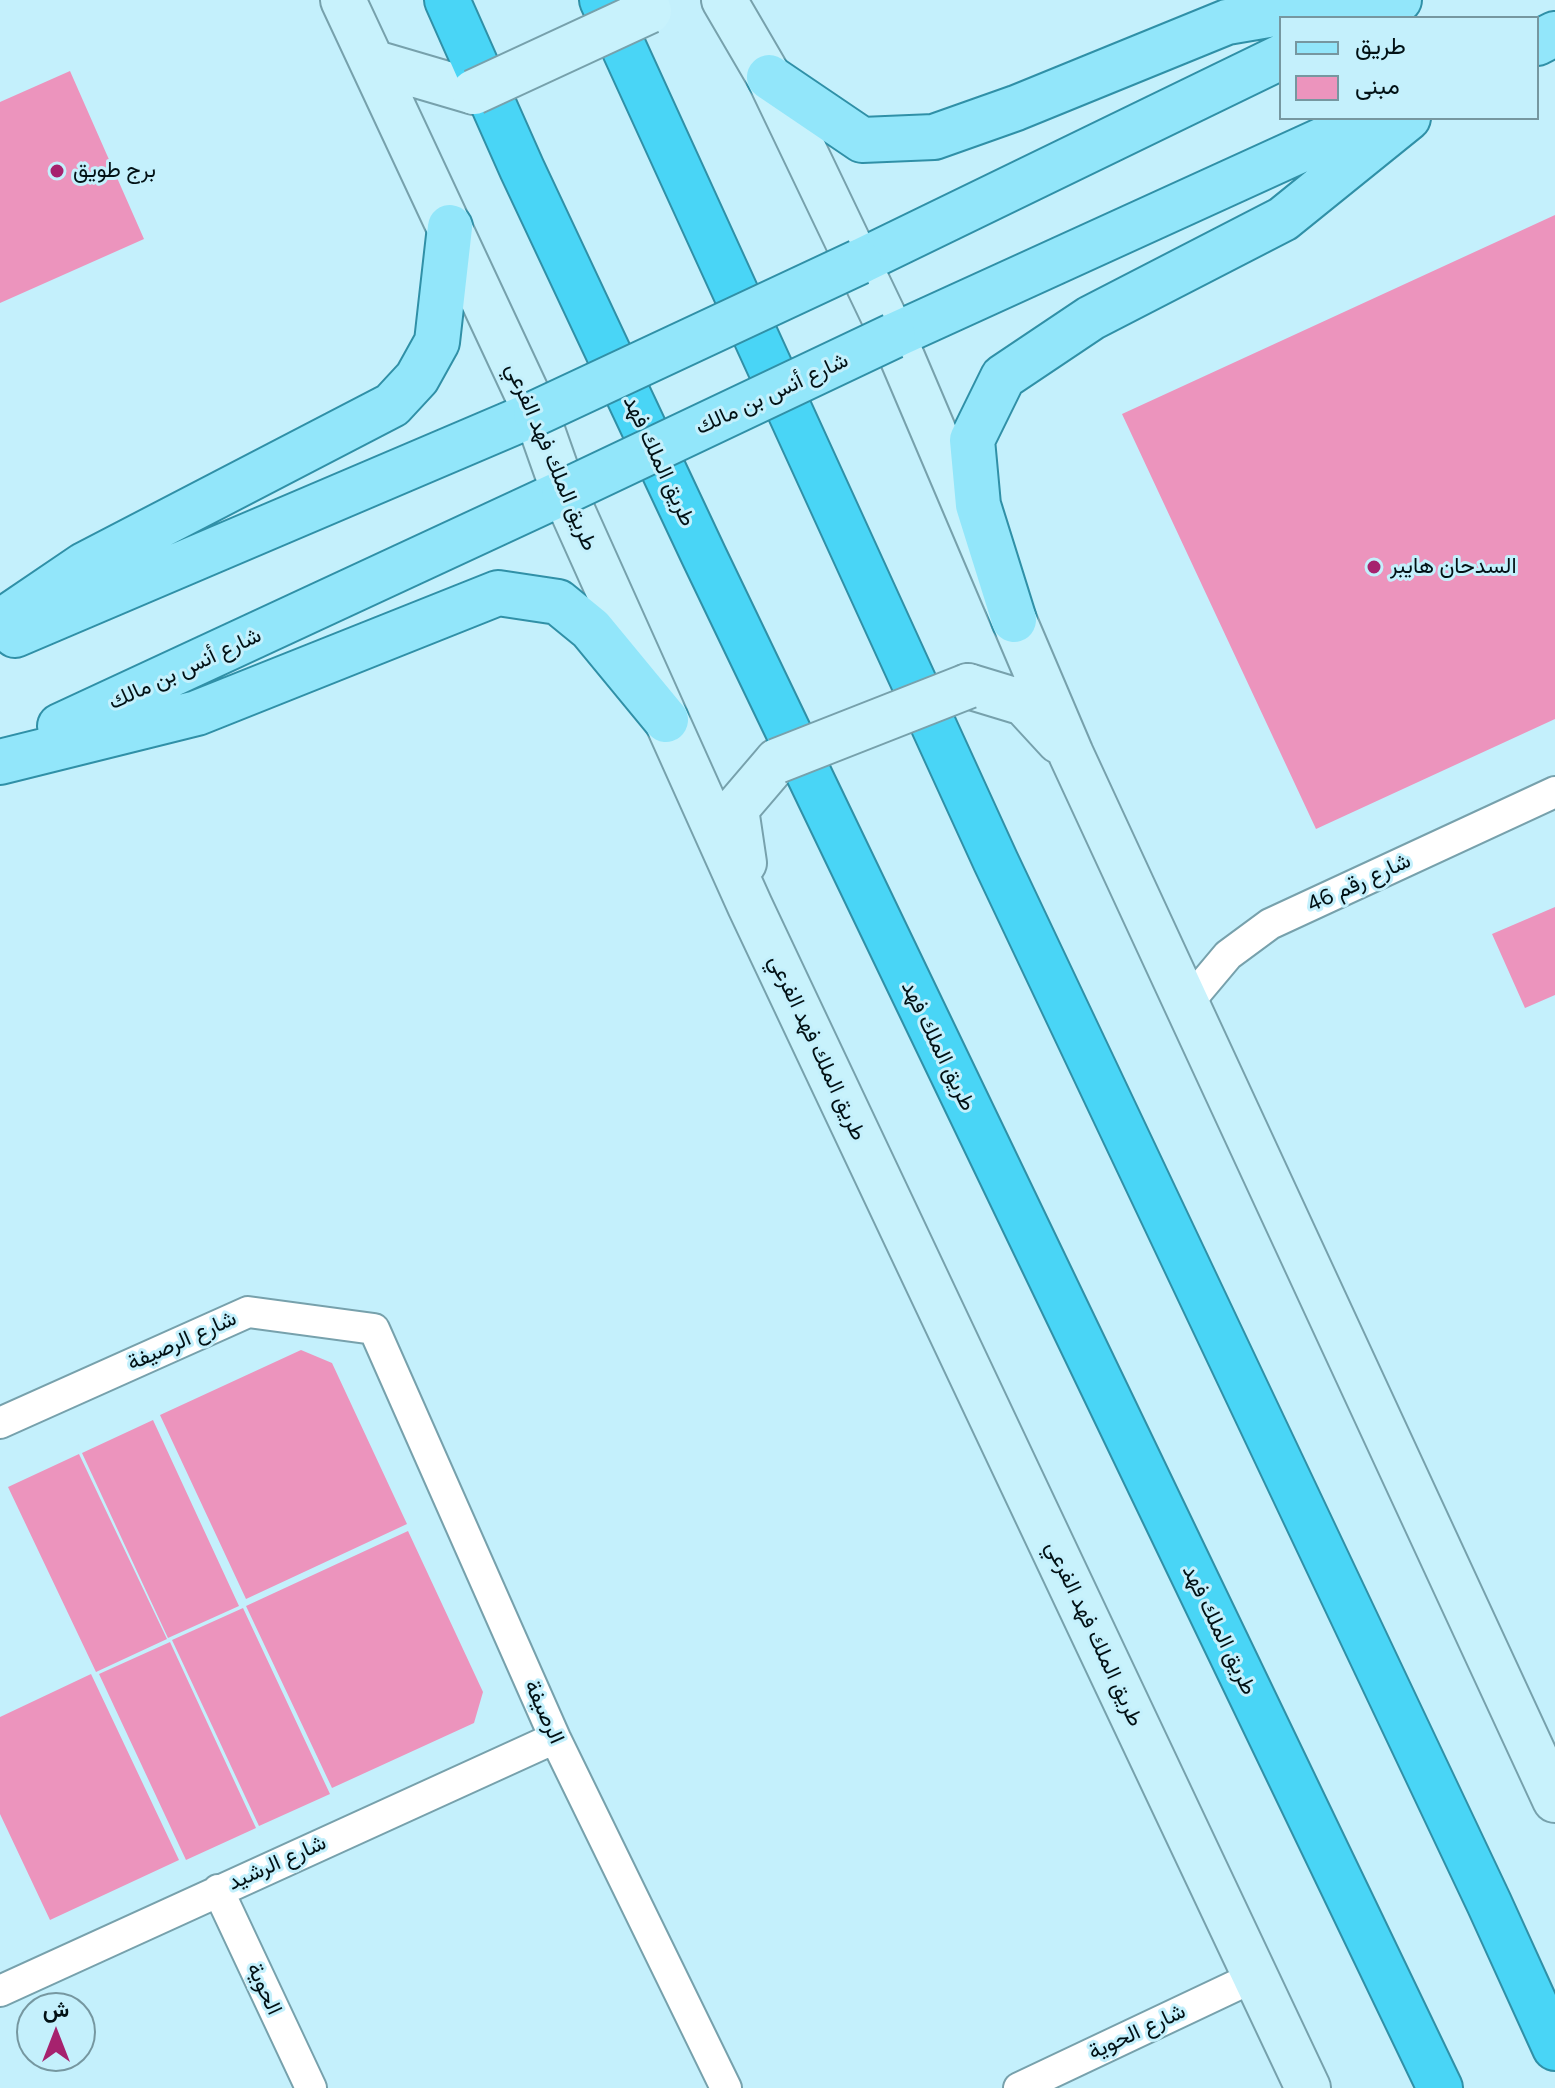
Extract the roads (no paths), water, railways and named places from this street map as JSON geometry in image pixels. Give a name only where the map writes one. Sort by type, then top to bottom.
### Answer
[{"type":"highway","name":"طريق الملك فهد","points":[[447,0],[522,169],[704,556],[1440,2088]]},
{"type":"highway","points":[[602,0],[996,862],[1555,2048]]},
{"type":"main road","name":"طريق الملك فهد الفرعي","points":[[343,0],[536,413],[564,492],[750,906],[1308,2088]]},
{"type":"main road","points":[[724,0],[769,77],[859,262],[1071,754],[1555,1800]]},
{"type":"main road","points":[[769,77],[862,140],[934,137],[1016,108],[1227,22],[1356,0]]},
{"type":"main road","points":[[1366,16],[1399,0]]},
{"type":"main road","points":[[372,62],[474,92],[651,5]]},
{"type":"main road","points":[[0,641],[536,413],[859,262],[1279,58]]},
{"type":"main road","name":"شارع أنس بن مالك","points":[[0,754],[893,336],[1367,120]]},
{"type":"main road","points":[[1014,620],[978,505],[972,440],[1003,377],[1091,318],[1283,219],[1406,120]]},
{"type":"main road","points":[[0,622],[84,565],[392,405],[417,378],[437,342],[450,227]]},
{"type":"main road","points":[[0,762],[197,713],[498,593],[558,602],[591,629],[666,720]]},
{"type":"main road","points":[[750,906],[736,809],[777,761],[968,686],[1024,703],[1071,754]]},
{"type":"street","name":"شارع رقم 46","points":[[1186,1005],[1228,955],[1270,924],[1555,792]]},
{"type":"street","name":"شارع الرصيفة","points":[[0,1423],[248,1312],[374,1329]]},
{"type":"street","name":"الرصيفة","points":[[374,1329],[555,1738],[726,2088]]},
{"type":"street","name":"شارع الرشيد","points":[[0,1991],[555,1738]]},
{"type":"street","name":"الحوية","points":[[218,1890],[311,2088]]},
{"type":"street","name":"شارع الحوية","points":[[1019,2088],[1256,1976]]},
{"type":"place","name":"برج طويق","points":[[57,171]]},
{"type":"place","name":"السدحان هايبر","points":[[1374,567]]}]
